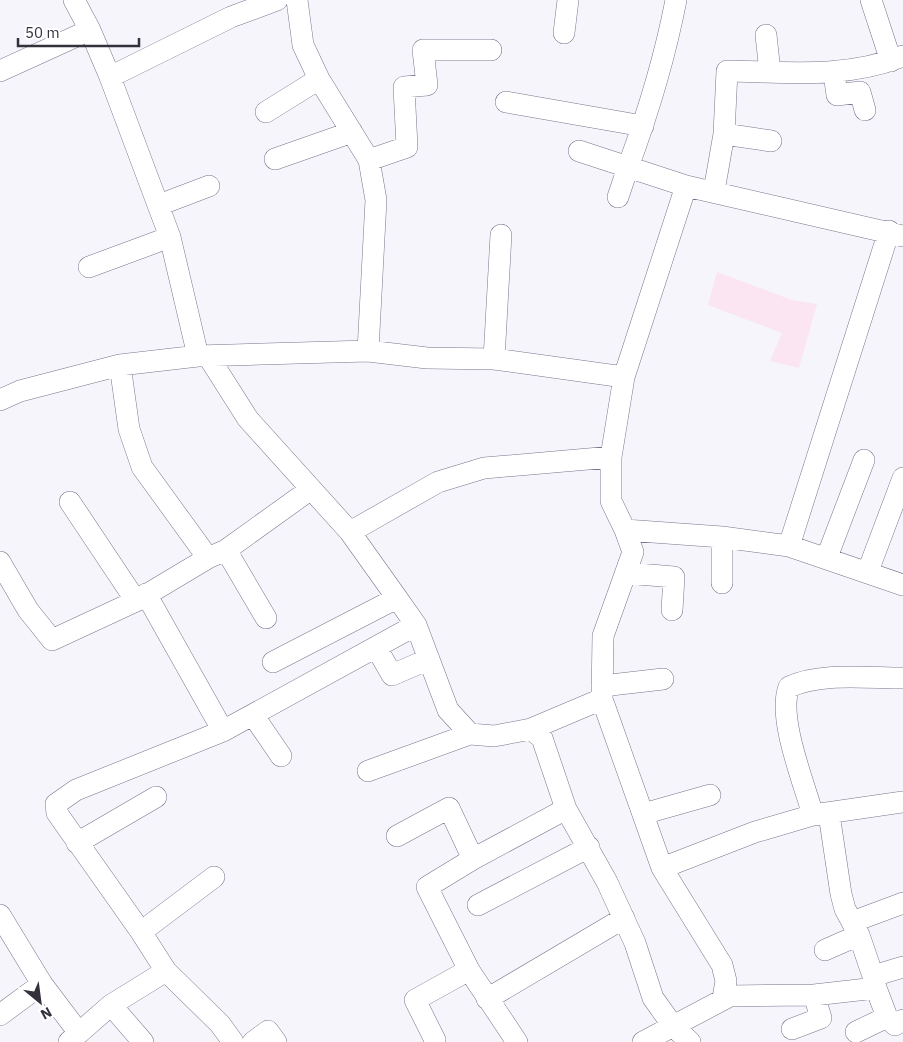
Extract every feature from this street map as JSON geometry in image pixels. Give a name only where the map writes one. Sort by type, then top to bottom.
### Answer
[{"type":"street","points":[[74,0],[90,30],[110,77],[159,205],[170,237],[203,356],[248,419],[350,532],[397,598],[416,625],[448,710],[470,734]]},
{"type":"street","points":[[110,77],[231,17],[277,0]]},
{"type":"street","points":[[297,0],[303,45],[319,79],[370,160],[376,200],[368,351]]},
{"type":"street","points":[[564,33],[568,0]]},
{"type":"street","points":[[618,197],[644,126],[670,31],[676,0]]},
{"type":"street","points":[[714,191],[724,134],[726,72],[834,73],[897,59],[872,0]]},
{"type":"street","points":[[0,71],[90,30]]},
{"type":"street","points":[[766,35],[770,72]]},
{"type":"street","points":[[370,160],[407,147],[404,87],[428,85],[423,50],[491,50]]},
{"type":"street","points":[[834,73],[837,95],[860,92],[865,110]]},
{"type":"street","points":[[266,112],[319,79]]},
{"type":"street","points":[[506,102],[644,126]]},
{"type":"street","points":[[275,158],[352,132]]},
{"type":"street","points":[[724,134],[772,141]]},
{"type":"street","points":[[579,151],[686,186],[896,233],[789,546]]},
{"type":"street","points":[[159,205],[209,186]]},
{"type":"street","points":[[686,186],[624,377],[611,457],[611,501],[633,552],[603,636],[602,692],[609,722],[662,868],[722,965],[726,981],[723,998]]},
{"type":"street","points":[[494,359],[501,235]]},
{"type":"street","points":[[89,267],[170,237]]},
{"type":"street","points":[[0,400],[20,391],[120,365],[203,356],[368,351],[427,358],[494,359],[624,377]]},
{"type":"street","points":[[120,365],[129,429],[142,467],[217,554],[266,618]]},
{"type":"street","points":[[350,532],[438,482],[484,468],[611,457]]},
{"type":"street","points":[[827,557],[864,460]]},
{"type":"street","points":[[868,571],[903,478]]},
{"type":"street","points":[[0,562],[28,610],[52,640],[141,598],[217,554],[310,489]]},
{"type":"street","points":[[70,502],[141,598],[223,731]]},
{"type":"street","points":[[625,530],[722,537],[789,546],[868,571],[903,585]]},
{"type":"street","points":[[722,537],[722,583]]},
{"type":"street","points":[[626,573],[674,578],[672,610]]},
{"type":"street","points":[[273,662],[397,598]]},
{"type":"street","points":[[233,1042],[220,1024],[166,971],[141,932],[57,813],[56,804],[66,795],[223,731],[416,625]]},
{"type":"street","points":[[376,647],[392,675],[429,659]]},
{"type":"street","points":[[856,1032],[895,1018],[874,982],[856,928],[841,894],[821,814],[785,718],[786,695],[789,687],[803,681],[819,679],[903,678]]},
{"type":"street","points":[[368,770],[470,734],[494,736],[531,729],[602,692],[663,679]]},
{"type":"street","points":[[253,715],[280,756]]},
{"type":"street","points":[[531,729],[542,738],[566,809],[589,847],[624,918],[635,943],[653,998],[673,1026],[690,1042]]},
{"type":"street","points":[[643,814],[710,795]]},
{"type":"street","points":[[77,843],[156,797]]},
{"type":"street","points":[[662,868],[755,832],[821,814],[903,802]]},
{"type":"street","points":[[397,836],[449,808],[473,859]]},
{"type":"street","points":[[517,1042],[469,970],[427,887],[473,859],[566,809]]},
{"type":"street","points":[[478,905],[589,847]]},
{"type":"street","points":[[141,932],[214,878]]},
{"type":"street","points":[[825,950],[856,928],[903,903]]},
{"type":"street","points":[[0,915],[74,1038],[110,1005],[166,971]]},
{"type":"street","points":[[487,999],[624,918]]},
{"type":"street","points":[[643,1042],[723,998],[730,996],[814,995],[874,982],[903,967]]},
{"type":"street","points":[[435,1040],[415,1000],[469,970]]},
{"type":"street","points":[[0,1015],[42,984]]},
{"type":"street","points":[[792,1030],[821,1018],[814,995]]},
{"type":"street","points":[[110,1005],[143,1042]]},
{"type":"street","points":[[253,1042],[268,1031],[276,1042]]},
{"type":"shaded area","points":[[717,272],[792,300],[817,304],[799,368],[770,361],[782,333],[708,305]]}]
